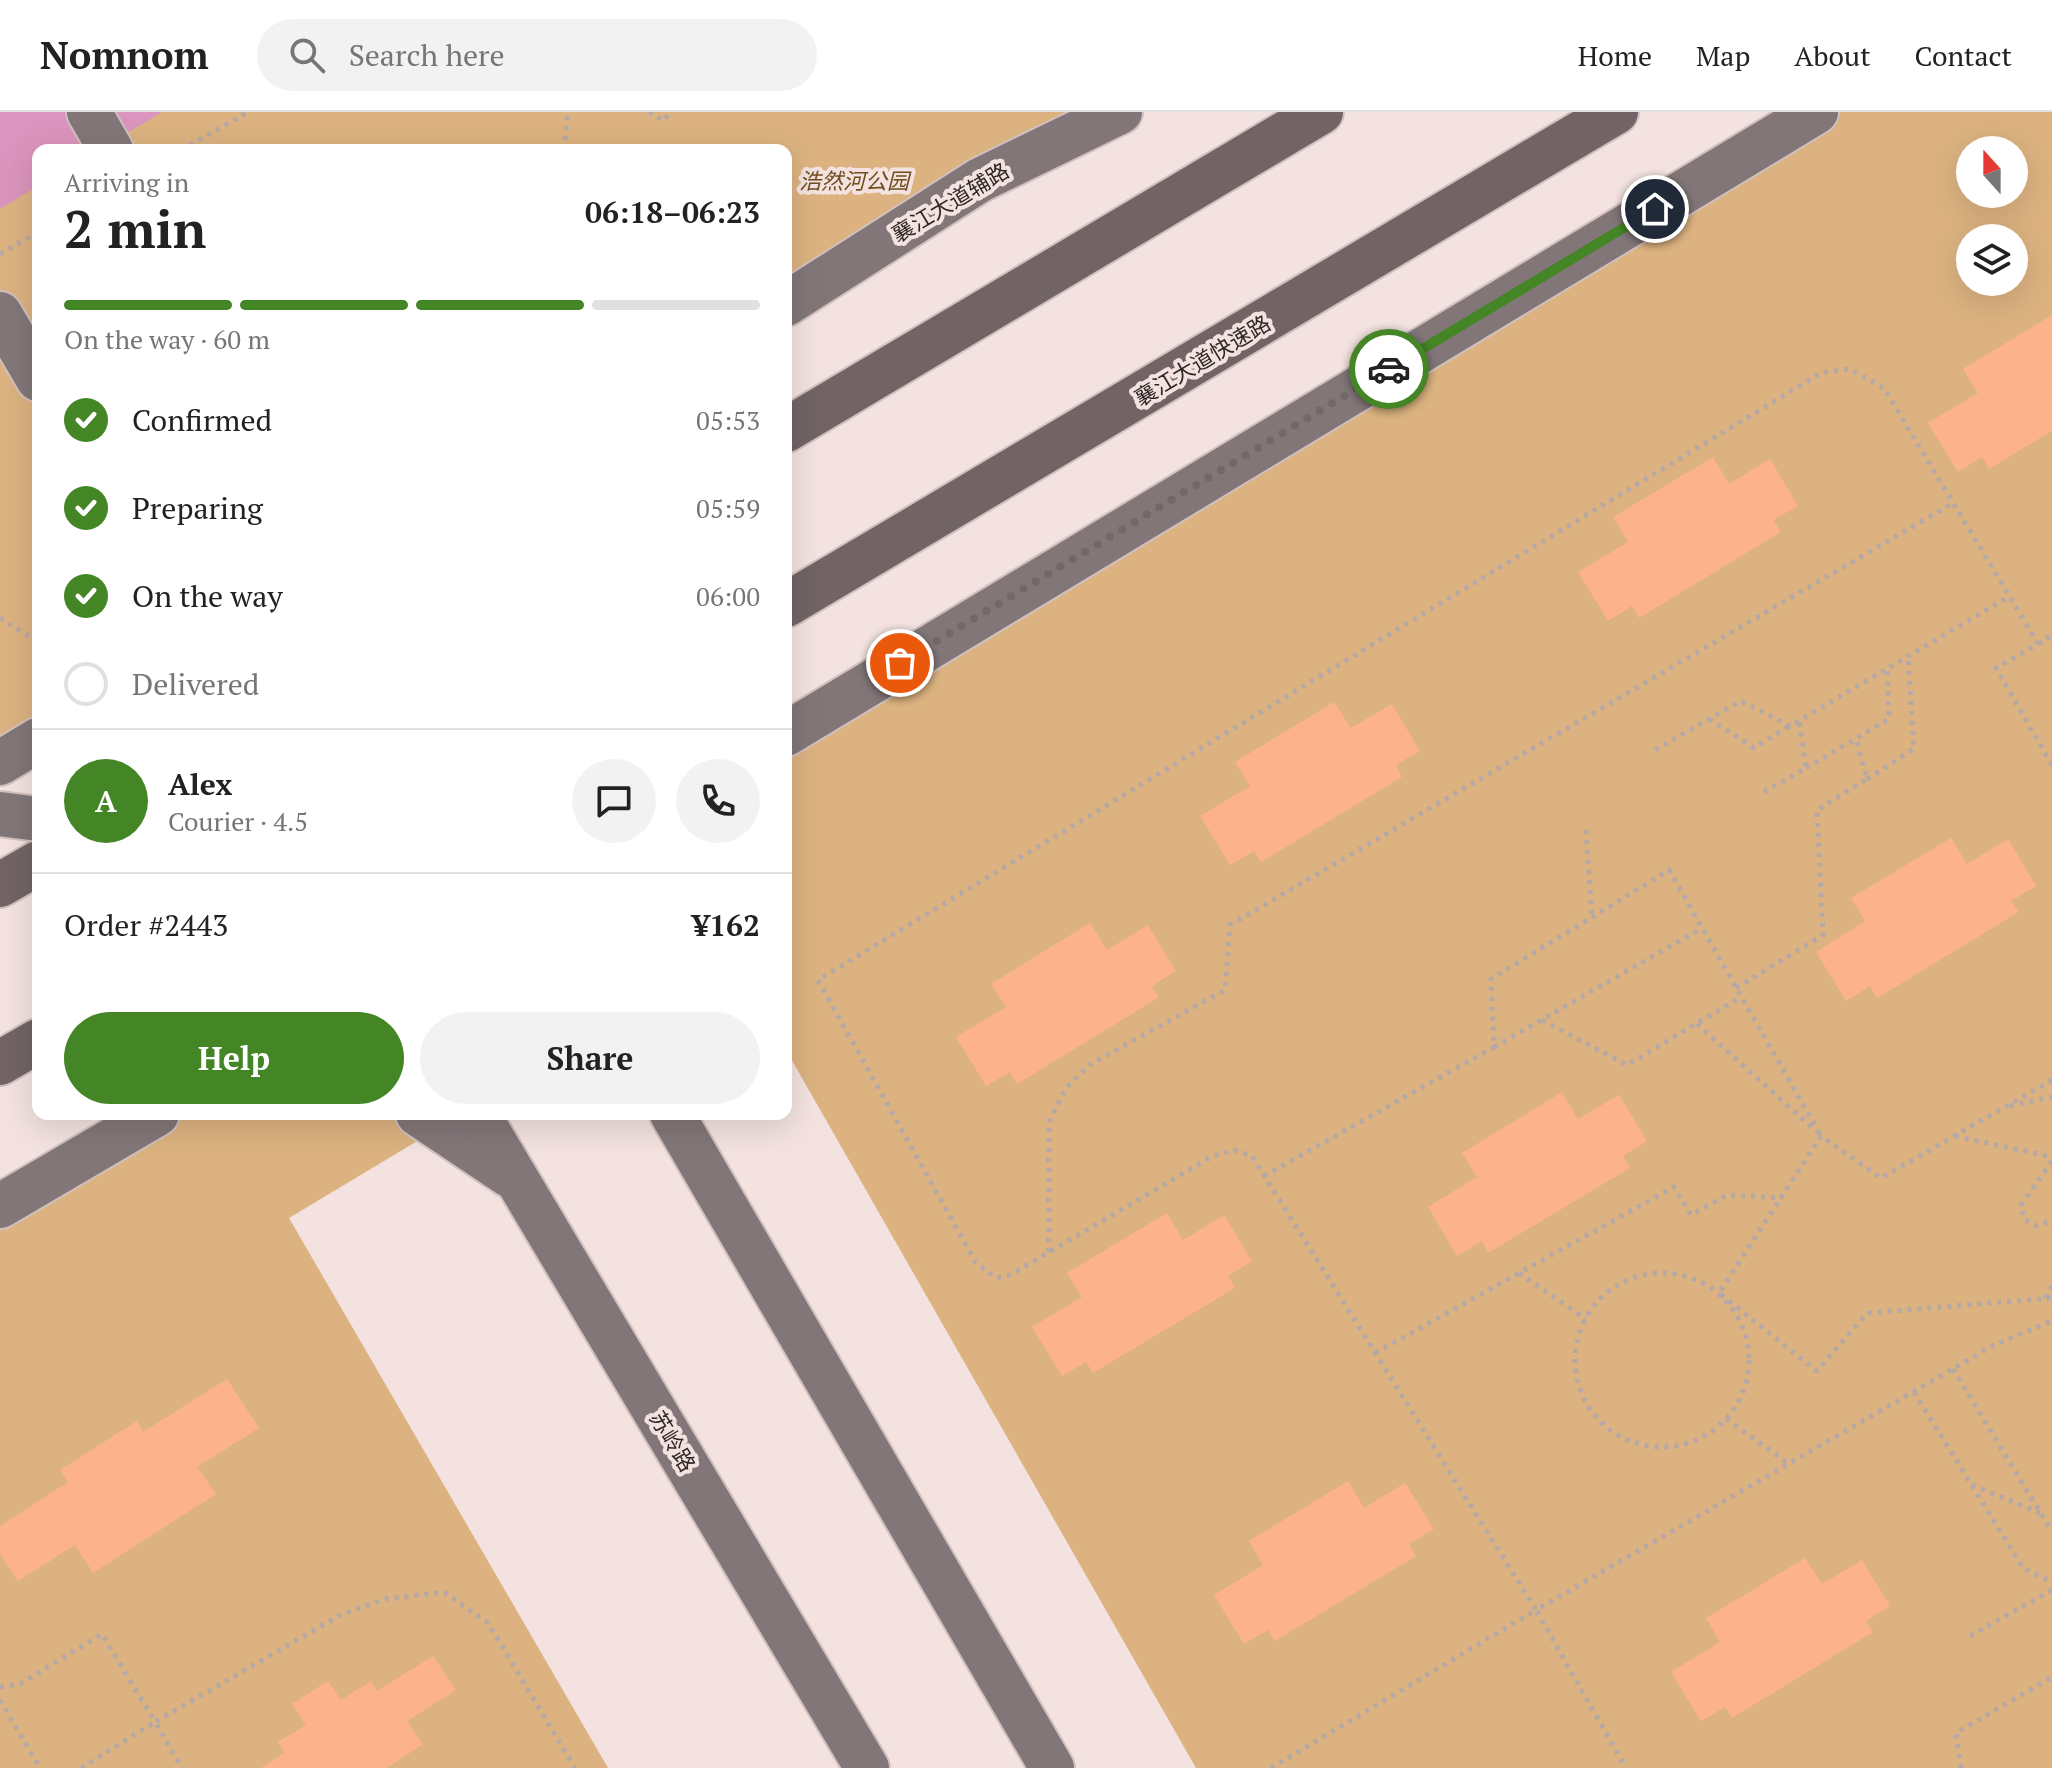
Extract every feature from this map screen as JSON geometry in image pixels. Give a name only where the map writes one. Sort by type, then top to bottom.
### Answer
[{"type":"highway","points":[[792,427],[981,318],[1321,112]]},
{"type":"highway","name":"襄江大道快速路","points":[[792,602],[1057,447],[1616,112]]},
{"type":"highway","points":[[0,885],[32,866]]},
{"type":"highway","points":[[0,1063],[32,1044]]},
{"type":"main road","points":[[89,112],[108,144]]},
{"type":"main road","name":"襄江大道辅路","points":[[792,300],[980,180],[1120,112]]},
{"type":"main road","points":[[792,730],[1816,112]]},
{"type":"main road","points":[[0,314],[32,369]]},
{"type":"main road","points":[[792,710],[846,695]]},
{"type":"main road","points":[[0,814],[32,818]]},
{"type":"main road","points":[[50,1178],[93,1120]]},
{"type":"main road","points":[[0,1206],[147,1120]]},
{"type":"main road","points":[[427,1120],[520,1182]]},
{"type":"main road","name":"苏岭路","points":[[482,1120],[867,1768]]},
{"type":"main road","points":[[675,1120],[1052,1768]]},
{"type":"path","points":[[192,144],[248,112]]},
{"type":"path","points":[[565,144],[568,112]]},
{"type":"path","points":[[649,112],[663,121],[670,112]]},
{"type":"path","points":[[0,254],[32,235]]},
{"type":"path","points":[[1626,1768],[1536,1610],[1252,1156],[1234,1150],[1211,1157],[1010,1275],[996,1278],[976,1263],[818,980],[1821,373],[1849,369],[1884,388],[2038,644]]},
{"type":"path","points":[[1049,1253],[1049,1122],[1066,1088],[1089,1065],[1225,990],[1230,925],[1953,503]]},
{"type":"path","points":[[1709,719],[1754,748],[2010,596]]},
{"type":"path","points":[[0,618],[32,638]]},
{"type":"path","points":[[2052,635],[1996,668],[2052,765]]},
{"type":"path","points":[[1736,988],[1823,935],[1817,810],[1914,749],[1908,655]]},
{"type":"path","points":[[1764,792],[1889,719],[1887,667]]},
{"type":"path","points":[[1655,750],[1741,701],[1790,726]]},
{"type":"path","points":[[1799,720],[1806,768]]},
{"type":"path","points":[[1856,739],[1867,779]]},
{"type":"path","points":[[1586,830],[1592,918]]},
{"type":"path","points":[[1494,1047],[1491,979],[1669,870],[1821,1136]]},
{"type":"path","points":[[1264,1176],[1702,928]]},
{"type":"path","points":[[1541,1020],[1627,1065],[1741,997]]},
{"type":"path","points":[[1696,1024],[1821,1136],[1881,1178],[2052,1080]]},
{"type":"path","points":[[2005,1107],[2052,1097]]},
{"type":"path","points":[[1719,1293],[1821,1136]]},
{"type":"path","points":[[1954,1136],[2052,1159],[2021,1205],[2024,1219],[2037,1226],[2052,1220]]},
{"type":"path","points":[[1375,1353],[1674,1187],[1691,1215],[1727,1195],[1782,1198]]},
{"type":"path","points":[[1519,1273],[1586,1319]]},
{"type":"path","points":[[1719,1293],[1737,1315],[1748,1341],[1749,1369],[1742,1396],[1726,1419],[1704,1436],[1677,1446],[1649,1446],[1623,1438],[1600,1421],[1583,1397],[1575,1369],[1577,1339],[1586,1319],[1609,1291],[1636,1277],[1665,1273],[1694,1278],[1719,1293],[1817,1371],[1867,1313],[2052,1298]]},
{"type":"path","points":[[2044,1299],[2052,1286]]},
{"type":"path","points":[[1271,1768],[1536,1610],[1994,1345],[2052,1321]]},
{"type":"path","points":[[1953,1369],[2052,1532]]},
{"type":"path","points":[[1914,1392],[2023,1568],[2052,1582]]},
{"type":"path","points":[[1726,1419],[1789,1464]]},
{"type":"path","points":[[1971,1484],[2040,1513]]},
{"type":"path","points":[[1970,1636],[2052,1590]]},
{"type":"path","points":[[81,1768],[342,1614],[386,1599],[444,1592],[488,1623],[575,1768]]},
{"type":"path","points":[[0,1687],[20,1684],[102,1634],[182,1768]]},
{"type":"path","points":[[1961,1768],[1956,1733],[2052,1677]]},
{"type":"path","points":[[0,1700],[40,1768]]},
{"type":"green space","name":"浩然河公园","points":[[0,112],[1120,112],[792,301],[792,144],[32,144],[32,744],[0,763]]},
{"type":"green space","points":[[1816,112],[2052,112],[2052,1768],[1196,1768],[792,1061],[792,730]]},
{"type":"green space","points":[[147,1120],[427,1120],[439,1128],[289,1218],[608,1768],[0,1768],[0,1206]]},
{"type":"shaded area","points":[[0,112],[162,112],[109,144],[32,144],[32,190],[0,209]]},
{"type":"building","points":[[2052,315],[2052,431],[1989,469],[1982,457],[1958,472],[1928,423],[1978,393],[1963,369]]},
{"type":"building","points":[[1713,457],[1729,484],[1770,459],[1798,506],[1773,520],[1781,532],[1639,618],[1632,606],[1608,621],[1578,572],[1628,542],[1613,517]]},
{"type":"building","points":[[1334,702],[1351,728],[1392,704],[1420,751],[1396,765],[1402,777],[1261,862],[1254,851],[1230,865],[1200,816],[1250,786],[1235,762]]},
{"type":"building","points":[[1951,838],[1967,864],[2008,839],[2036,886],[2011,901],[2019,912],[1877,998],[1870,986],[1846,1001],[1816,952],[1865,921],[1851,898]]},
{"type":"building","points":[[1090,923],[1107,950],[1148,925],[1176,971],[1152,986],[1158,998],[1017,1084],[1010,1072],[986,1086],[956,1037],[1006,1007],[991,984]]},
{"type":"building","points":[[1562,1092],[1578,1119],[1619,1095],[1647,1141],[1623,1156],[1630,1168],[1488,1253],[1482,1241],[1457,1256],[1428,1207],[1477,1177],[1462,1153]]},
{"type":"building","points":[[1167,1213],[1183,1240],[1224,1215],[1252,1261],[1228,1276],[1235,1288],[1093,1373],[1086,1362],[1062,1376],[1032,1327],[1082,1297],[1067,1273]]},
{"type":"building","points":[[227,1379],[259,1428],[197,1467],[216,1494],[93,1573],[75,1545],[18,1581],[0,1554],[0,1526],[68,1482],[60,1470],[137,1421],[143,1432]]},
{"type":"building","points":[[1348,1481],[1364,1508],[1405,1483],[1434,1529],[1409,1544],[1416,1556],[1275,1641],[1268,1630],[1244,1644],[1214,1595],[1263,1565],[1249,1541]]},
{"type":"building","points":[[1805,1558],[1822,1584],[1862,1560],[1890,1606],[1866,1621],[1873,1632],[1732,1718],[1725,1707],[1701,1721],[1671,1672],[1720,1642],[1706,1618]]},
{"type":"building","points":[[433,1656],[456,1690],[407,1721],[423,1744],[387,1768],[261,1768],[284,1753],[278,1742],[306,1725],[292,1704],[328,1681],[341,1700],[371,1681],[377,1691]]},
{"type":"way so far","points":[[900,663],[1389,369]]},
{"type":"route","points":[[1389,369],[1655,209]]}]
